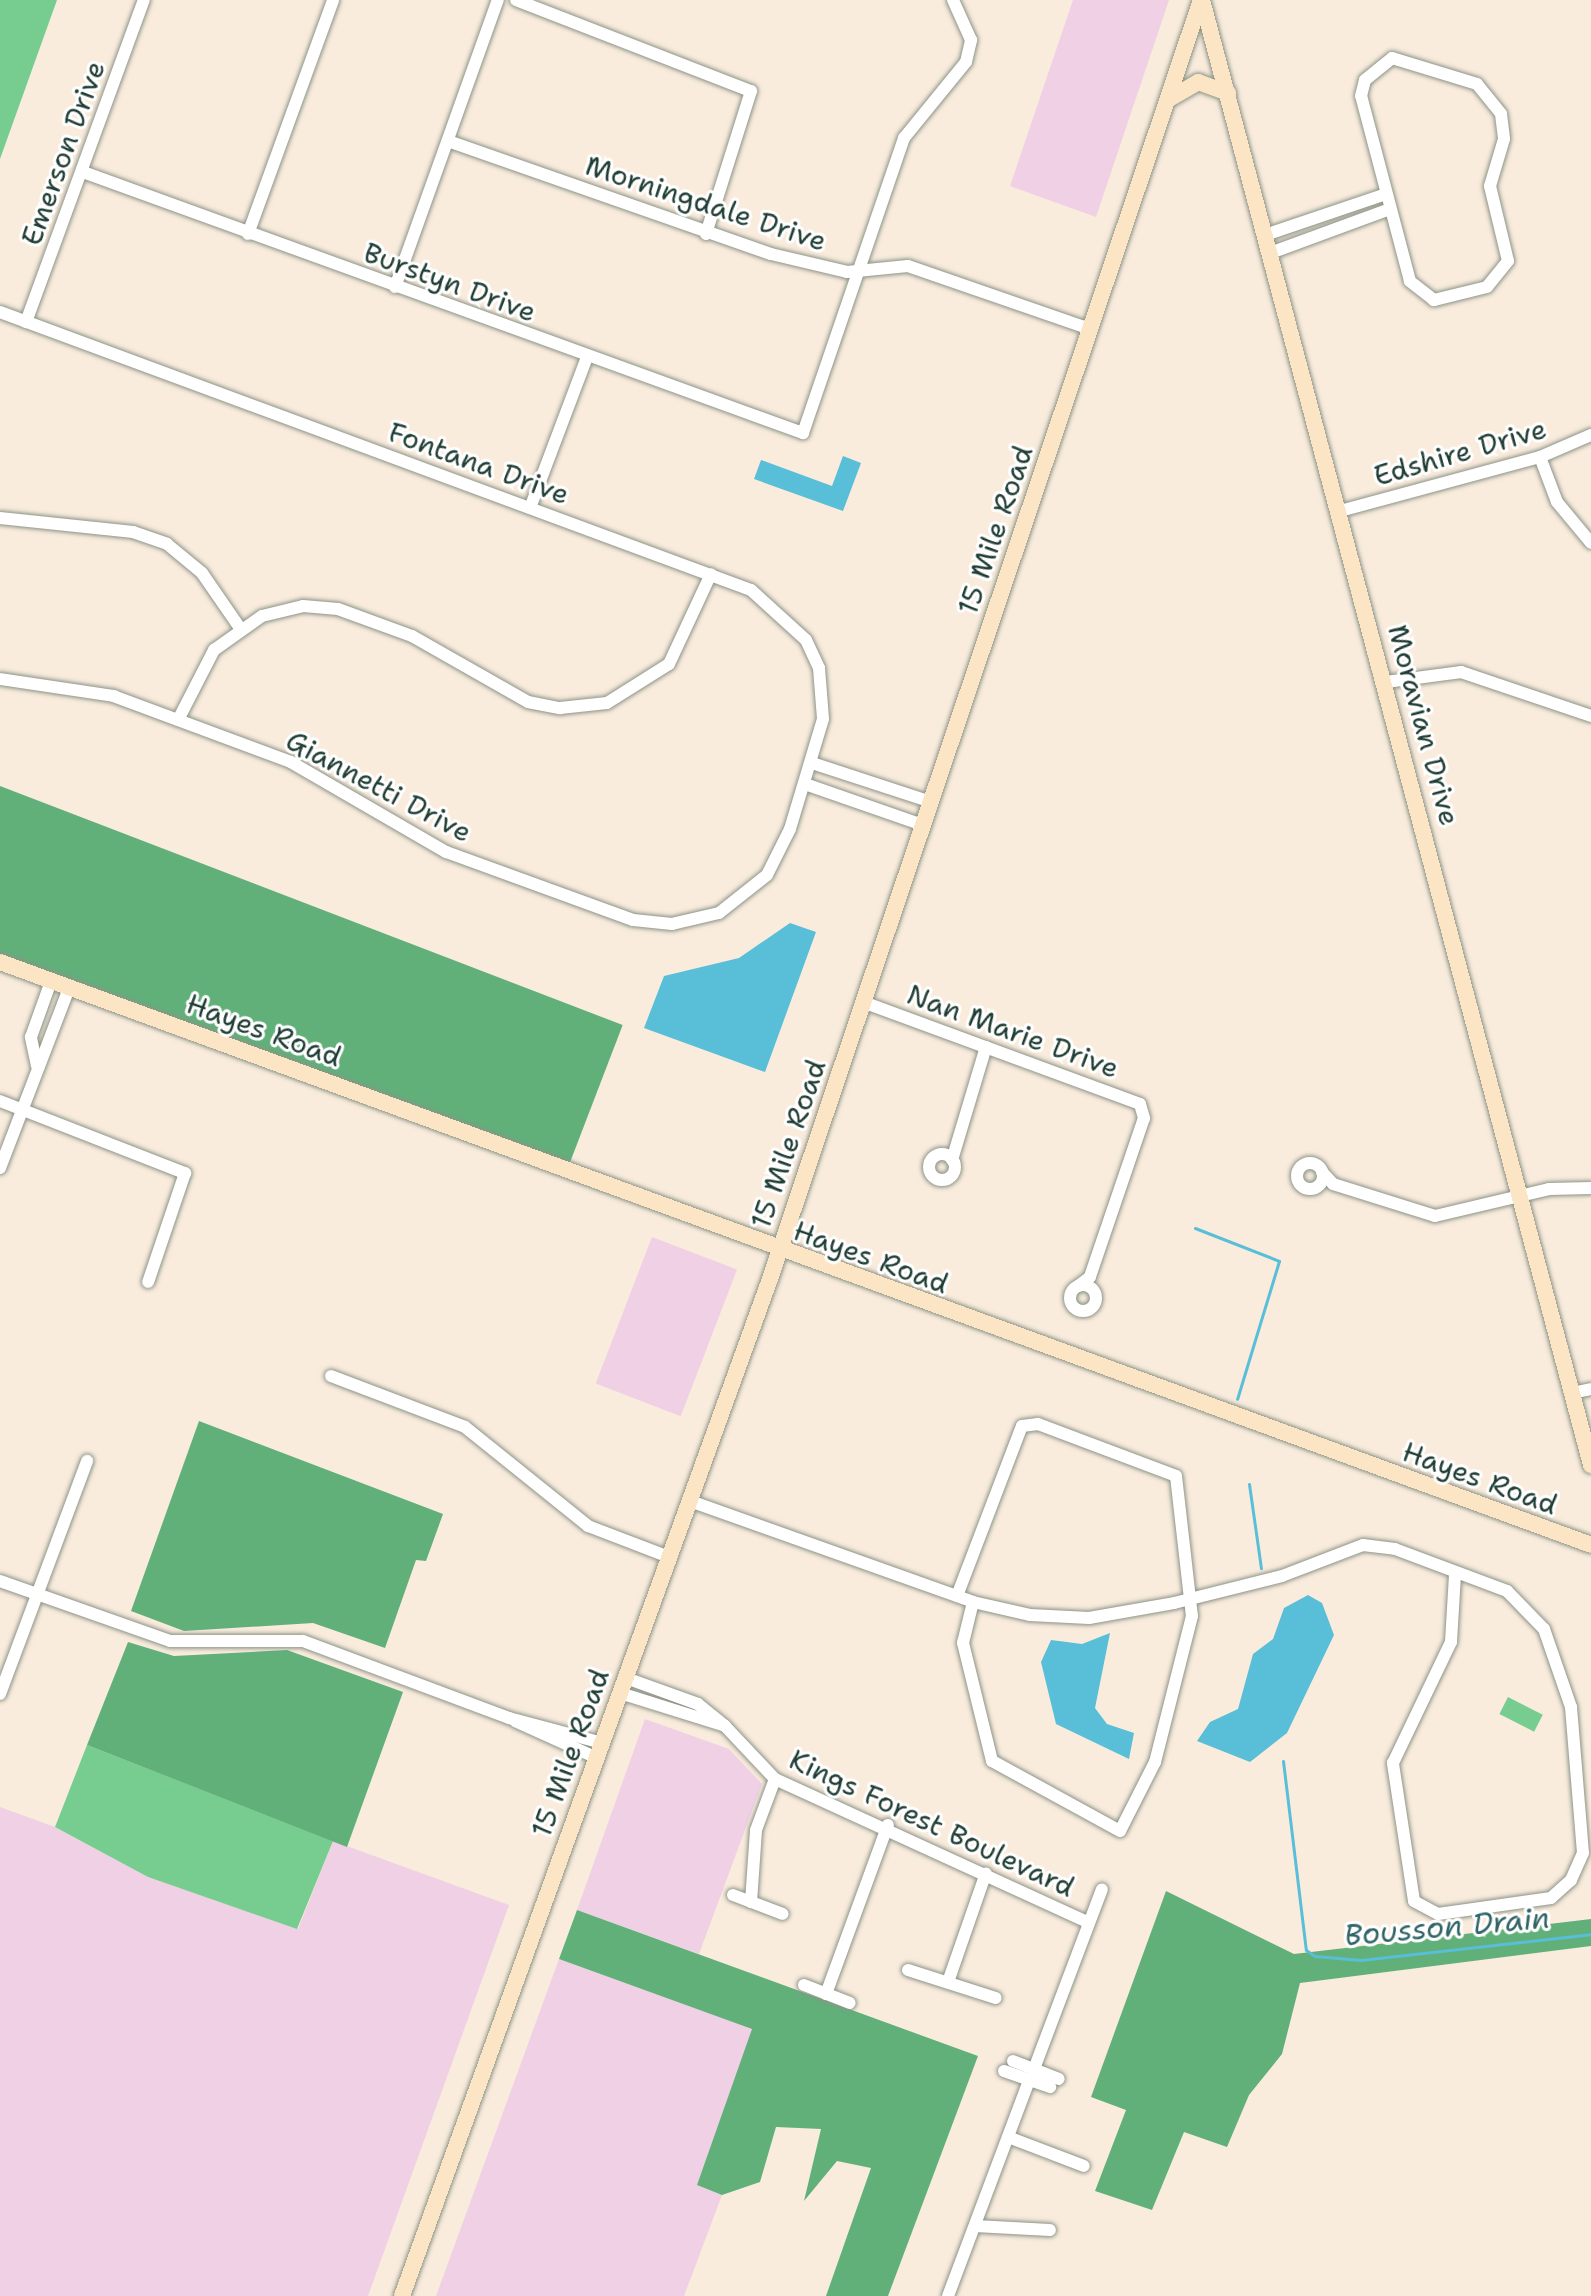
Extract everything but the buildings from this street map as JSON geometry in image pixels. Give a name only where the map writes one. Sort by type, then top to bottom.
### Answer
[{"type":"street","name":"Emerson Drive","points":[[26,322],[144,0]]},
{"type":"street","points":[[248,234],[333,0]]},
{"type":"street","points":[[395,287],[498,0]]},
{"type":"street","points":[[516,0],[751,91],[706,234]]},
{"type":"street","points":[[862,269],[904,138],[966,62],[966,21],[953,0]]},
{"type":"street","name":"Moravian Drive","points":[[1202,0],[1273,252],[1521,1195],[1580,1403],[1591,1465]]},
{"type":"street","name":"15 Mile Road","points":[[402,2296],[779,1251],[1202,0]]},
{"type":"street","points":[[1402,58],[1483,88],[1504,125],[1490,186],[1507,257],[1501,277],[1439,299],[1424,296],[1410,281],[1386,194],[1362,102],[1365,80],[1402,58]]},
{"type":"street","points":[[1166,103],[1192,83],[1228,93]]},
{"type":"street","name":"Morningdale Drive","points":[[448,141],[706,234],[816,265],[927,271],[1090,329]]},
{"type":"street","name":"Burstyn Drive","points":[[83,172],[803,433],[862,269]]},
{"type":"street","points":[[1268,234],[1386,194]]},
{"type":"street","points":[[1273,252],[1390,209]]},
{"type":"street","name":"Fontana Drive","points":[[0,312],[711,574],[767,599],[806,640],[823,692],[812,763],[805,784]]},
{"type":"street","points":[[530,508],[587,357]]},
{"type":"street","name":"Edshire Drive","points":[[1340,511],[1540,457],[1591,435]]},
{"type":"street","points":[[1540,457],[1557,502],[1591,543]]},
{"type":"street","points":[[0,518],[133,532],[167,544],[202,573],[240,628]]},
{"type":"street","points":[[178,720],[199,670],[240,628],[284,609],[338,609],[421,639],[528,702],[580,708],[635,691],[669,664],[711,574]]},
{"type":"street","points":[[1386,682],[1461,672],[1591,716]]},
{"type":"street","name":"Giannetti Drive","points":[[0,679],[85,689],[178,720],[311,771],[446,852],[646,921],[696,921],[750,892],[780,852],[805,784]]},
{"type":"street","points":[[812,763],[931,802]]},
{"type":"street","points":[[805,784],[923,825]]},
{"type":"street","name":"Hayes Road","points":[[0,962],[779,1251],[1591,1545]]},
{"type":"street","points":[[37,1066],[31,1037],[51,981]]},
{"type":"street","points":[[0,1168],[69,988]]},
{"type":"street","name":"Nan Marie Drive","points":[[863,1002],[1143,1109],[1092,1283]]},
{"type":"street","points":[[948,1154],[986,1047]]},
{"type":"street","points":[[0,1101],[185,1173],[148,1282]]},
{"type":"street","points":[[1333,1184],[1309,1164],[1298,1174],[1301,1186],[1333,1184],[1435,1216],[1521,1195],[1591,1188]]},
{"type":"street","points":[[1317,1187],[1322,1172]]},
{"type":"street","points":[[1092,1283],[1093,1306],[1082,1311],[1071,1300],[1078,1286],[1092,1283]]},
{"type":"street","points":[[331,1376],[465,1427],[588,1526],[669,1557]]},
{"type":"street","points":[[1580,1403],[1591,1389]]},
{"type":"street","points":[[957,1596],[1016,1435],[1032,1422],[1176,1476],[1192,1596],[1155,1762],[1120,1831],[992,1761],[963,1643],[973,1602]]},
{"type":"street","points":[[0,1694],[87,1461]]},
{"type":"street","points":[[690,1501],[973,1602],[1089,1618],[1282,1576],[1363,1545],[1395,1549],[1507,1591],[1544,1629],[1575,1724],[1585,1796],[1582,1814],[1588,1830],[1578,1867],[1551,1898],[1438,1914],[1414,1901],[1393,1763],[1451,1642],[1455,1574]]},
{"type":"street","points":[[0,1581],[182,1643],[303,1641],[599,1750]]},
{"type":"street","name":"Kings Forest Boulevard","points":[[623,1685],[698,1704],[725,1726],[775,1779],[888,1825],[1089,1923]]},
{"type":"street","points":[[751,1902],[758,1820],[775,1779]]},
{"type":"street","points":[[826,1994],[888,1825]]},
{"type":"street","points":[[948,1982],[986,1873]]},
{"type":"street","points":[[948,2296],[1102,1889]]},
{"type":"street","points":[[733,1895],[783,1914]]},
{"type":"street","points":[[908,1970],[996,1998]]},
{"type":"street","points":[[804,1985],[850,2003]]},
{"type":"street","points":[[1009,2066],[1054,2083]]},
{"type":"street","points":[[1008,2137],[1084,2166]]},
{"type":"street","points":[[975,2226],[1050,2230]]},
{"type":"shaded area","points":[[1073,0],[1169,0],[1096,217],[1010,186]]},
{"type":"shaded area","points":[[652,1237],[737,1270],[681,1416],[596,1384]]},
{"type":"shaded area","points":[[645,1719],[729,1749],[762,1784],[699,1954],[577,1910]]},
{"type":"shaded area","points":[[0,1807],[55,1827],[148,1877],[298,1929],[333,1841],[509,1905],[368,2296],[0,2296]]},
{"type":"shaded area","points":[[559,1959],[753,2029],[697,2185],[722,2195],[684,2296],[436,2296]]},
{"type":"green space","points":[[0,0],[57,0],[0,159]]},
{"type":"green space","points":[[0,786],[623,1025],[565,1174],[0,957]]},
{"type":"green space","points":[[199,1421],[443,1514],[426,1561],[416,1560],[385,1648],[313,1623],[184,1631],[131,1611]]},
{"type":"green space","points":[[128,1642],[174,1656],[287,1650],[403,1692],[347,1847],[87,1745]]},
{"type":"green space","points":[[1508,1697],[1543,1715],[1534,1732],[1499,1714]]},
{"type":"green space","points":[[87,1745],[333,1841],[297,1929],[148,1877],[55,1827]]},
{"type":"green space","points":[[1166,1891],[1294,1954],[1591,1919],[1591,1946],[1300,1983],[1282,2054],[1249,2095],[1227,2147],[1184,2132],[1152,2210],[1095,2191],[1126,2110],[1091,2097]]},
{"type":"green space","points":[[577,1910],[978,2056],[888,2296],[826,2296],[871,2168],[837,2161],[804,2201],[821,2129],[776,2127],[760,2182],[722,2195],[697,2185],[752,2029],[559,1959]]},
{"type":"water","points":[[843,456],[861,463],[843,511],[754,479],[761,460],[832,486]]},
{"type":"water","points":[[790,923],[816,932],[765,1072],[644,1028],[664,976],[739,958]]},
{"type":"water","points":[[1308,1595],[1322,1603],[1334,1635],[1287,1733],[1250,1762],[1197,1741],[1210,1722],[1238,1709],[1253,1654],[1273,1639],[1284,1608]]},
{"type":"water","points":[[1110,1633],[1095,1708],[1107,1724],[1134,1733],[1129,1759],[1056,1724],[1041,1662],[1051,1640],[1082,1644]]},
{"type":"waterway","points":[[1195,1228],[1279,1261],[1237,1399]]},
{"type":"waterway","points":[[1249,1484],[1261,1568]]},
{"type":"waterway","name":"Bousson Drain","points":[[1283,1761],[1306,1950],[1315,1956],[1361,1960],[1591,1934]]}]
